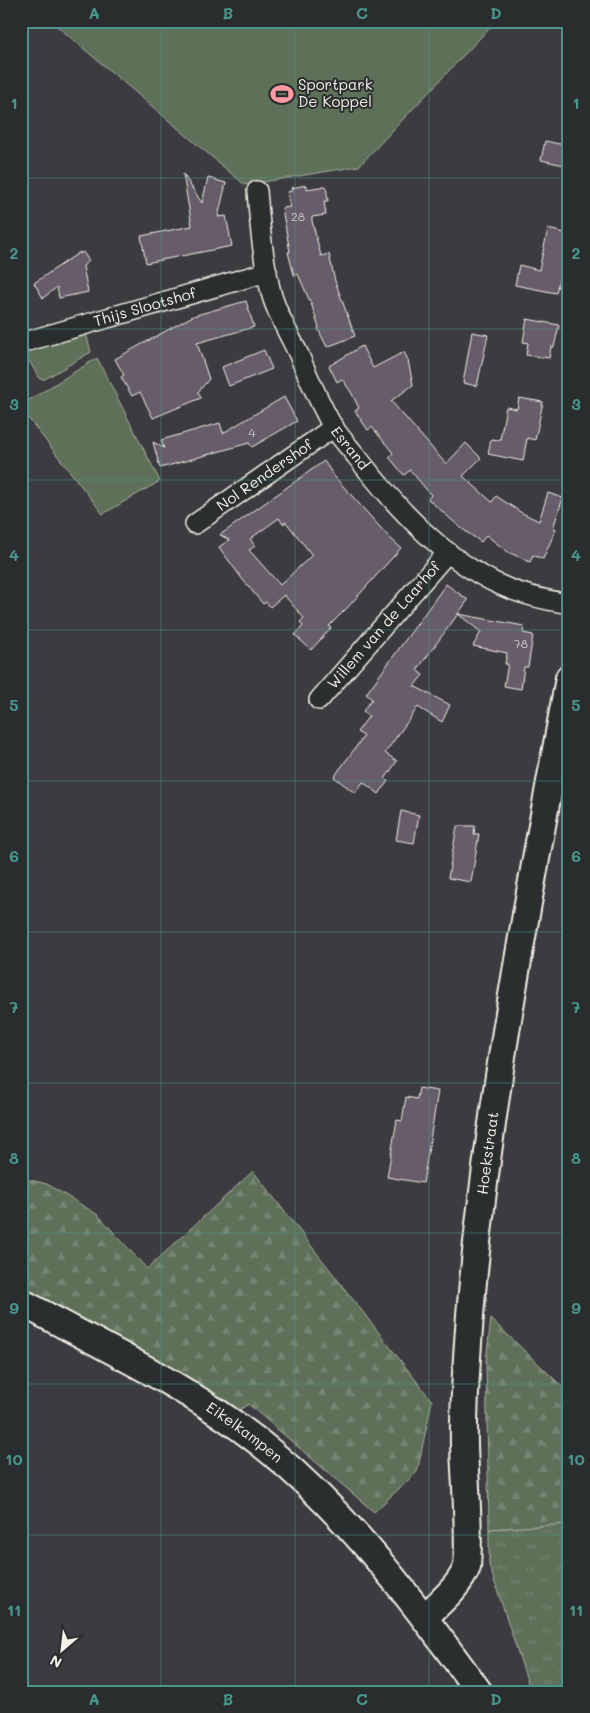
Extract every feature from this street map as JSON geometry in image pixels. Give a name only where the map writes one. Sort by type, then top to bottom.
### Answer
[{"type":"street","name":"Esrand","points":[[257,191],[262,249],[273,298],[312,385],[334,427],[397,505],[448,552],[471,569],[497,584],[542,599],[569,604]]},
{"type":"street","name":"Thijs Slootshof","points":[[21,343],[267,272]]},
{"type":"street","name":"Nol Rendershof","points":[[195,524],[334,427]]},
{"type":"street","name":"Willem van de Laarhof","points":[[319,700],[448,552]]},
{"type":"street","name":"Hoekstraat","points":[[425,1617],[453,1589],[467,1567],[465,1404],[470,1313],[481,1212],[507,1023],[569,678]]},
{"type":"street","name":"Eikelkampen","points":[[21,1302],[180,1390],[232,1423],[270,1451],[332,1509],[357,1536],[425,1617],[479,1692]]},
{"type":"green space","name":"Sportpark De Koppel","points":[[51,21],[496,21],[359,166],[245,185]]},
{"type":"green space","points":[[86,333],[91,352],[45,379],[40,379],[26,356],[29,346]]},
{"type":"green space","points":[[97,358],[160,481],[103,514],[21,409],[21,405]]},
{"type":"green space","points":[[253,1171],[432,1401],[417,1472],[374,1512],[248,1404],[234,1414],[21,1291],[21,1178],[47,1184],[98,1215],[147,1269]]},
{"type":"green space","points":[[491,1319],[569,1393],[569,1524],[489,1529],[486,1361]]},
{"type":"green space","points":[[569,1524],[569,1692],[531,1692],[489,1565],[489,1529]]},
{"type":"building","points":[[545,141],[569,146],[569,166],[541,160]]},
{"type":"building","points":[[183,174],[202,203],[208,178],[226,183],[218,217],[226,216],[232,246],[146,263],[141,236],[192,226]]},
{"type":"building","points":[[307,185],[307,189],[326,186],[328,201],[324,201],[326,215],[312,217],[312,221],[321,256],[329,254],[335,281],[355,336],[327,347],[318,329],[312,306],[298,274],[294,275],[288,252],[290,252],[282,208],[290,207],[287,192],[292,191],[291,188]]},
{"type":"building","points":[[548,229],[569,234],[569,268],[562,267],[556,293],[515,285],[519,265],[539,270]]},
{"type":"building","points":[[80,252],[80,254],[83,252],[89,261],[83,266],[88,292],[59,298],[57,287],[43,298],[34,283]]},
{"type":"building","points":[[246,301],[254,327],[197,343],[209,379],[198,392],[201,398],[153,418],[140,392],[132,396],[121,377],[124,375],[115,359],[193,316]]},
{"type":"building","points":[[527,319],[559,325],[554,347],[551,347],[549,358],[526,355],[528,343],[523,342]]},
{"type":"building","points":[[472,332],[488,335],[477,386],[463,383]]},
{"type":"building","points":[[362,346],[373,368],[404,352],[408,360],[413,385],[391,401],[446,464],[466,443],[481,458],[463,476],[492,502],[496,496],[522,513],[539,521],[548,493],[563,498],[553,528],[556,529],[543,559],[533,555],[530,562],[508,552],[486,535],[481,542],[461,528],[428,499],[431,495],[410,470],[404,475],[389,457],[393,453],[372,427],[368,430],[355,411],[359,408],[351,392],[342,379],[337,382],[329,366]]},
{"type":"building","points":[[264,350],[272,369],[229,386],[222,367]]},
{"type":"building","points":[[284,397],[297,421],[252,447],[249,443],[160,468],[153,442],[164,448],[161,440],[220,423],[223,433]]},
{"type":"building","points":[[519,398],[543,402],[535,440],[527,438],[523,461],[488,454],[491,439],[500,440],[506,407],[517,409]]},
{"type":"building","points":[[324,461],[334,476],[401,548],[329,626],[331,628],[311,650],[295,635],[303,626],[300,622],[304,618],[284,595],[270,607],[266,602],[263,604],[219,547],[229,540],[220,535]],"holes":[[[279,518],[283,524],[286,522],[312,555],[280,585],[249,550],[255,546],[250,539]]]},
{"type":"building","points":[[446,584],[468,600],[417,670],[423,675],[414,686],[450,705],[442,722],[418,707],[385,753],[397,761],[385,779],[388,781],[379,794],[363,782],[355,793],[334,777],[364,736],[357,732],[369,716],[363,711],[372,699],[366,694]]},
{"type":"building","points":[[458,614],[524,626],[523,633],[533,635],[528,667],[524,667],[521,689],[504,686],[508,664],[505,664],[507,653],[473,646],[481,632]]},
{"type":"building","points":[[401,811],[419,815],[414,843],[396,840]]},
{"type":"building","points":[[457,826],[475,826],[474,834],[479,834],[471,882],[448,878]]},
{"type":"building","points":[[419,1088],[438,1091],[423,1183],[387,1177],[397,1120],[402,1121],[406,1097],[417,1099]]},
{"type":"place","name":"Sportpark De Koppel","points":[[282,94]]}]
